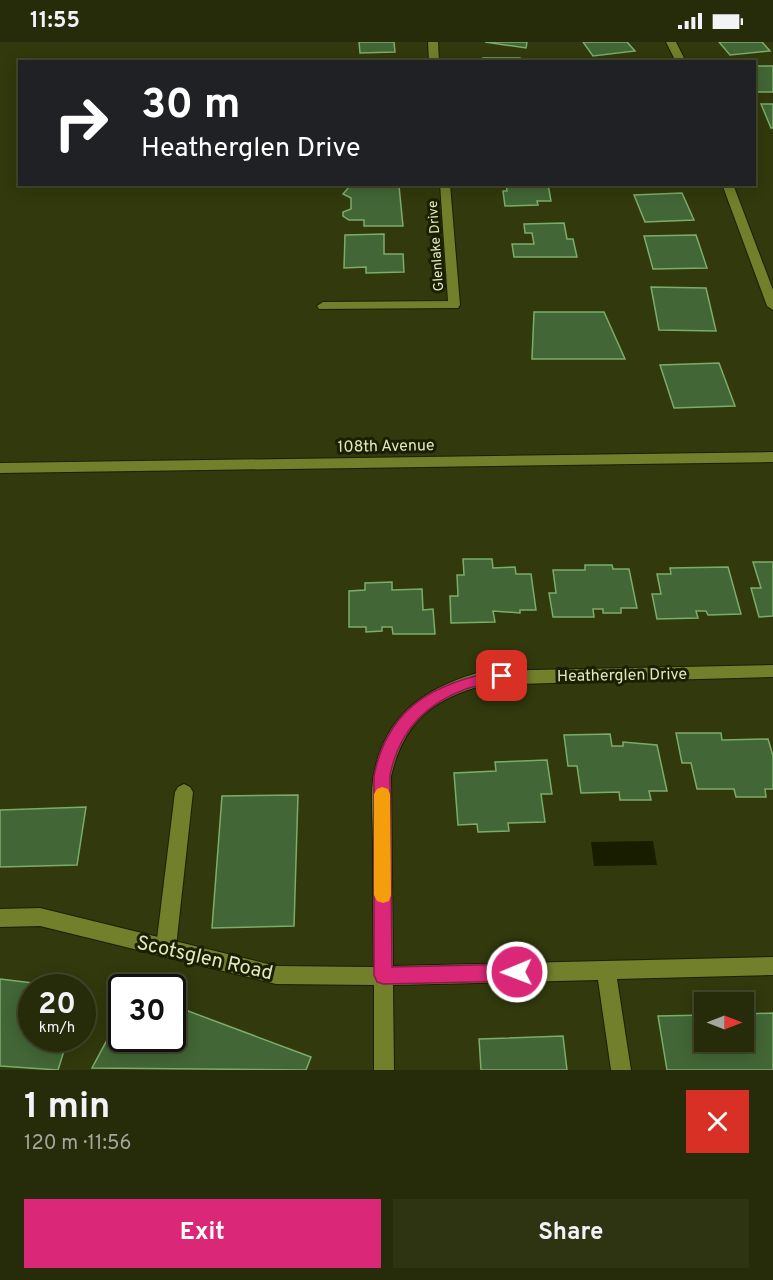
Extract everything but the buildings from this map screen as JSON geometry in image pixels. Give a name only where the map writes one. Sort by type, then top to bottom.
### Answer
[{"type":"street","points":[[434,42],[434,60]]},
{"type":"street","points":[[671,42],[680,60]]},
{"type":"street","name":"Glenlake Drive","points":[[323,306],[454,304],[445,186]]},
{"type":"street","points":[[728,186],[773,306]]},
{"type":"street","name":"108th Avenue","points":[[0,468],[773,457]]},
{"type":"street","name":"Heatherglen Drive","points":[[384,1070],[382,776],[386,757],[403,722],[430,699],[465,683],[502,676],[773,671]]},
{"type":"street","points":[[166,947],[184,792]]},
{"type":"street","name":"Scotsglen Road","points":[[0,918],[40,917],[276,975],[383,975],[773,966]]},
{"type":"street","points":[[606,970],[621,1070]]},
{"type":"shaded area","points":[[653,841],[657,865],[594,866],[591,842]]},
{"type":"slow traffic","points":[[382,794],[383,895]]},
{"type":"route","points":[[502,676],[465,683],[430,699],[403,722],[386,757],[382,776],[383,975],[517,972]]}]
